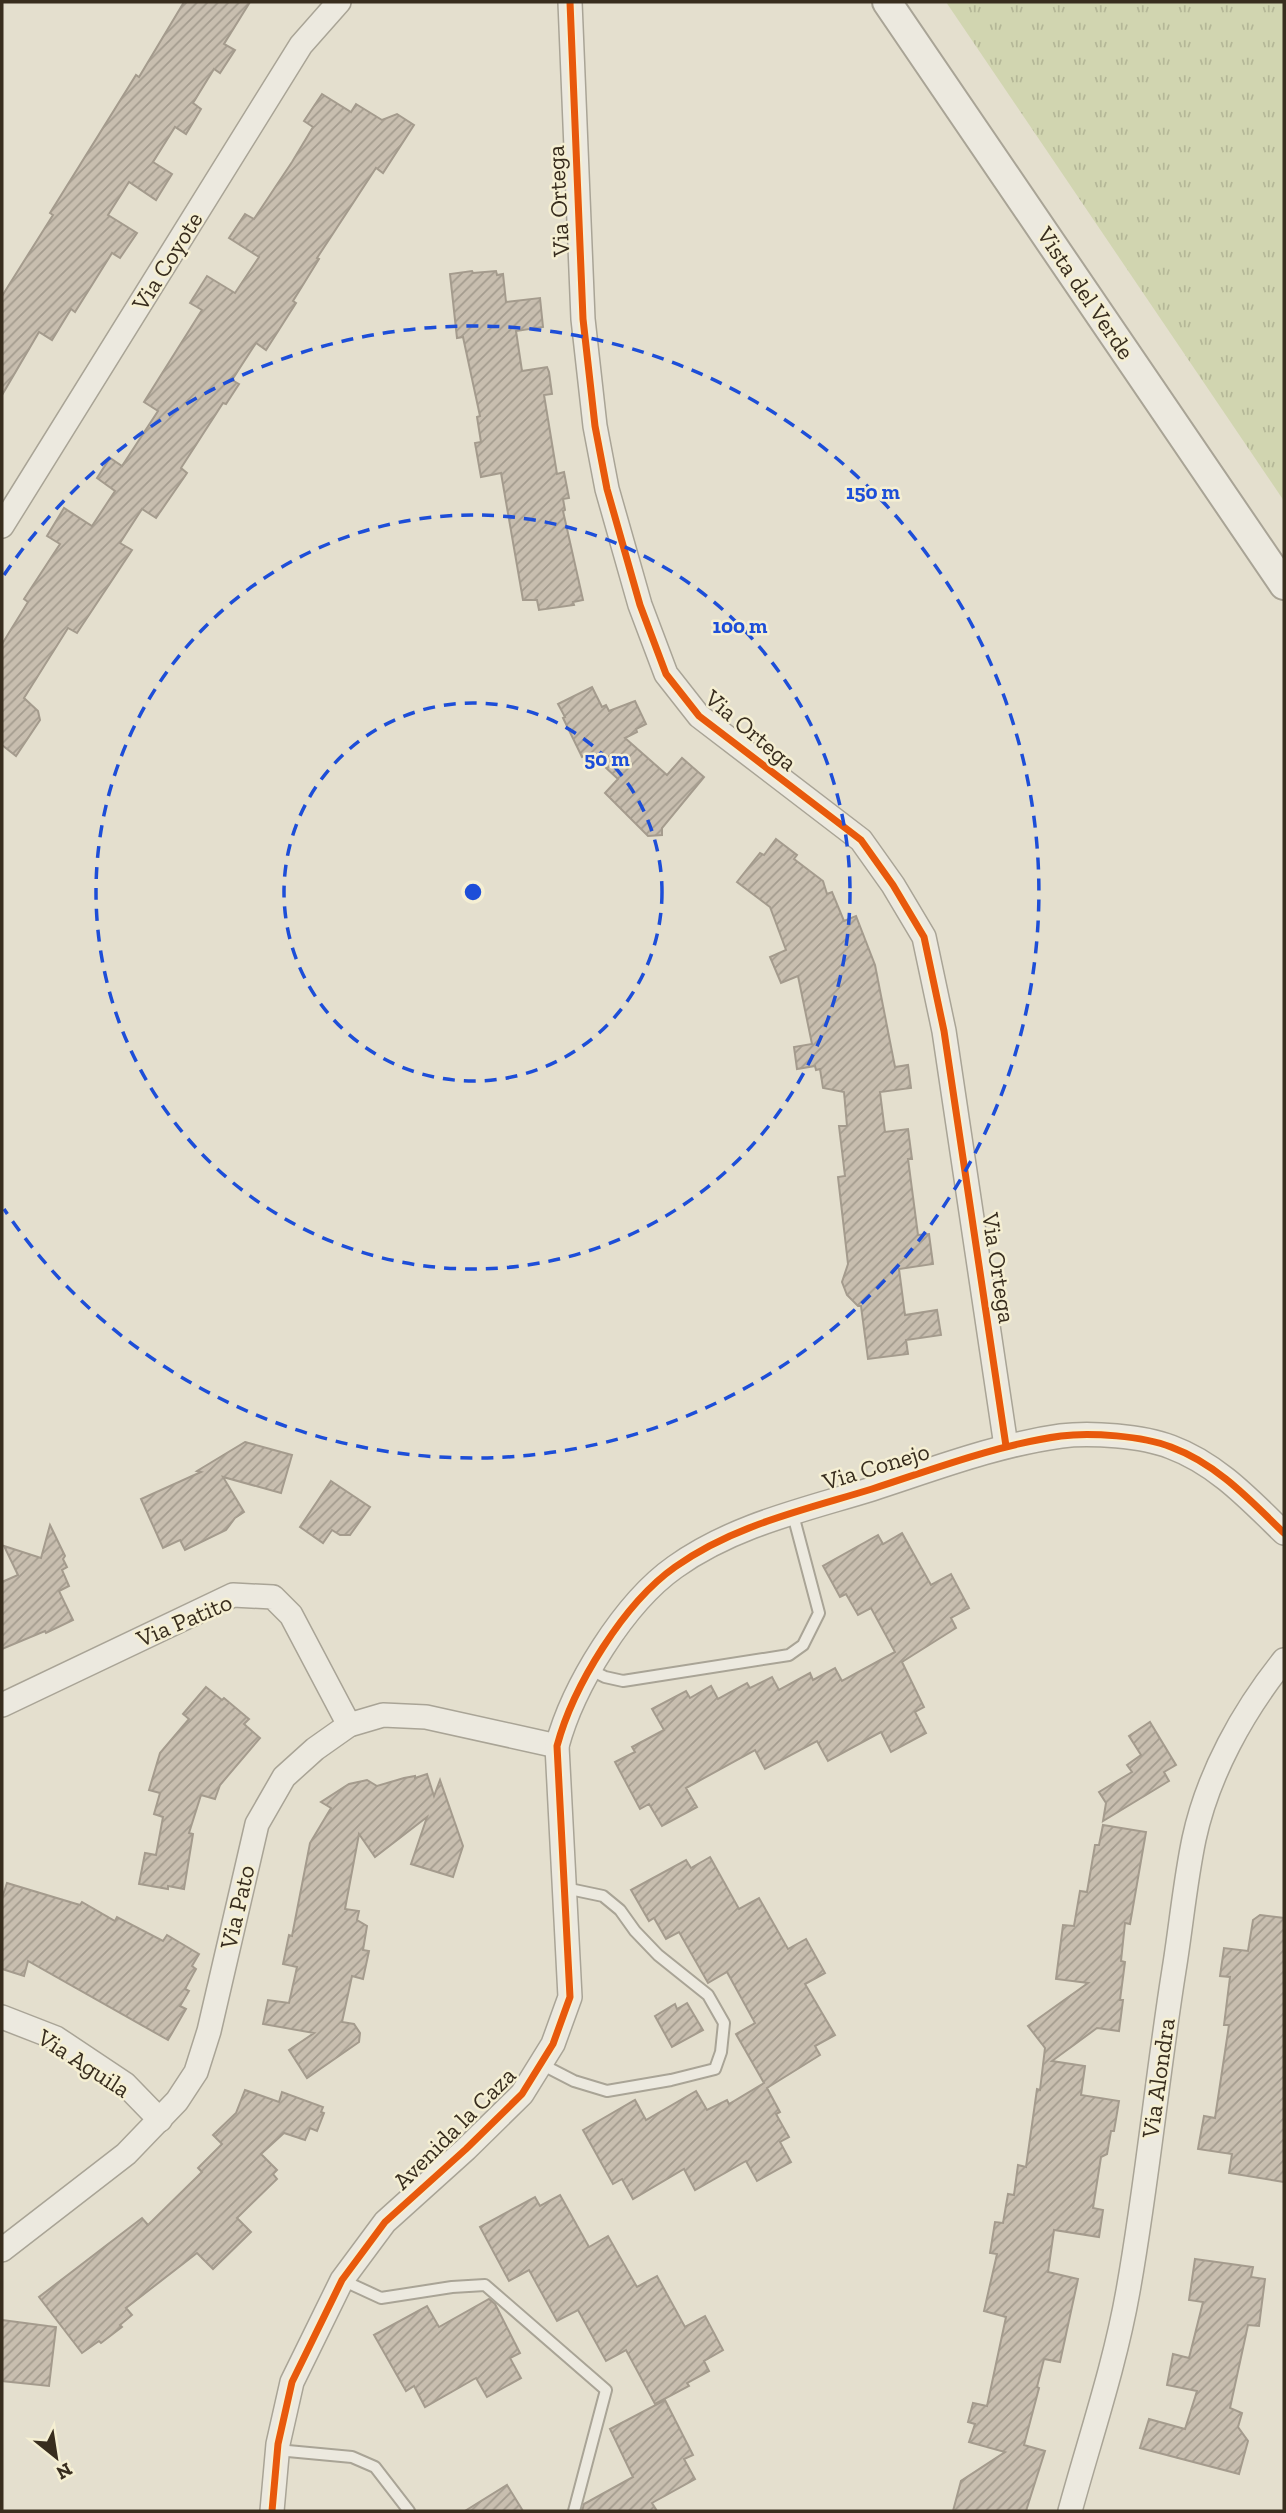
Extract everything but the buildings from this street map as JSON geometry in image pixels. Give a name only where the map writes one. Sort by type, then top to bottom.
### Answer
[{"type":"street","name":"Via Coyote","points":[[2,526],[301,45],[339,2]]},
{"type":"street","name":"Via Ortega","points":[[570,2],[583,319],[594,412],[607,489],[640,606],[666,674],[699,716],[861,840],[924,937],[944,1031],[1006,1446]]},
{"type":"street","name":"Vista del Verde","points":[[887,2],[1284,585]]},
{"type":"street","name":"Via Conejo","points":[[557,1746],[565,1717],[611,1634],[642,1597],[673,1568],[716,1541],[792,1511],[1006,1446],[1064,1436],[1116,1436],[1171,1447],[1223,1475],[1284,1533]]},
{"type":"street","name":"Via Patito","points":[[2,1704],[233,1595],[273,1597],[291,1615],[349,1725]]},
{"type":"street","name":"Via Alondra","points":[[1070,2511],[1116,2349],[1128,2290],[1195,1837],[1215,1774],[1266,1682],[1284,1660]]},
{"type":"street","name":"Via Pato","points":[[2,2250],[125,2154],[177,2101],[196,2072],[209,2031],[257,1824],[284,1777],[315,1749],[349,1725],[383,1715],[426,1717],[557,1746]]},
{"type":"street","name":"Avenida la Caza","points":[[272,2511],[277,2449],[292,2382],[342,2280],[385,2222],[522,2094],[553,2045],[570,1997],[557,1746]]},
{"type":"street","name":"Via Aguila","points":[[2,2017],[56,2038],[125,2084],[160,2120]]},
{"type":"lane","points":[[591,1670],[623,1681],[789,1655],[803,1645],[819,1613],[792,1511]]},
{"type":"lane","points":[[541,2064],[574,2081],[607,2091],[715,2069],[721,2052],[724,2023],[708,1995],[658,1955],[620,1910],[603,1896],[564,1888]]},
{"type":"lane","points":[[342,2280],[381,2298],[452,2287],[485,2285],[606,2390],[574,2511]]},
{"type":"lane","points":[[277,2449],[352,2457],[375,2467],[409,2511]]},
{"type":"green space","points":[[946,2],[1284,2],[1284,501]]},
{"type":"cycle path","points":[[570,2],[583,319],[595,426],[607,489],[640,605],[666,674],[699,716],[861,840],[893,885],[924,937],[944,1031],[1006,1446]]},
{"type":"cycle path","points":[[272,2511],[278,2444],[292,2382],[342,2280],[385,2222],[522,2094],[553,2044],[570,1997],[557,1746],[588,1672],[619,1624],[656,1583],[698,1552],[770,1520],[989,1451],[1073,1435],[1146,1440],[1188,1454],[1232,1484],[1284,1533]]}]
